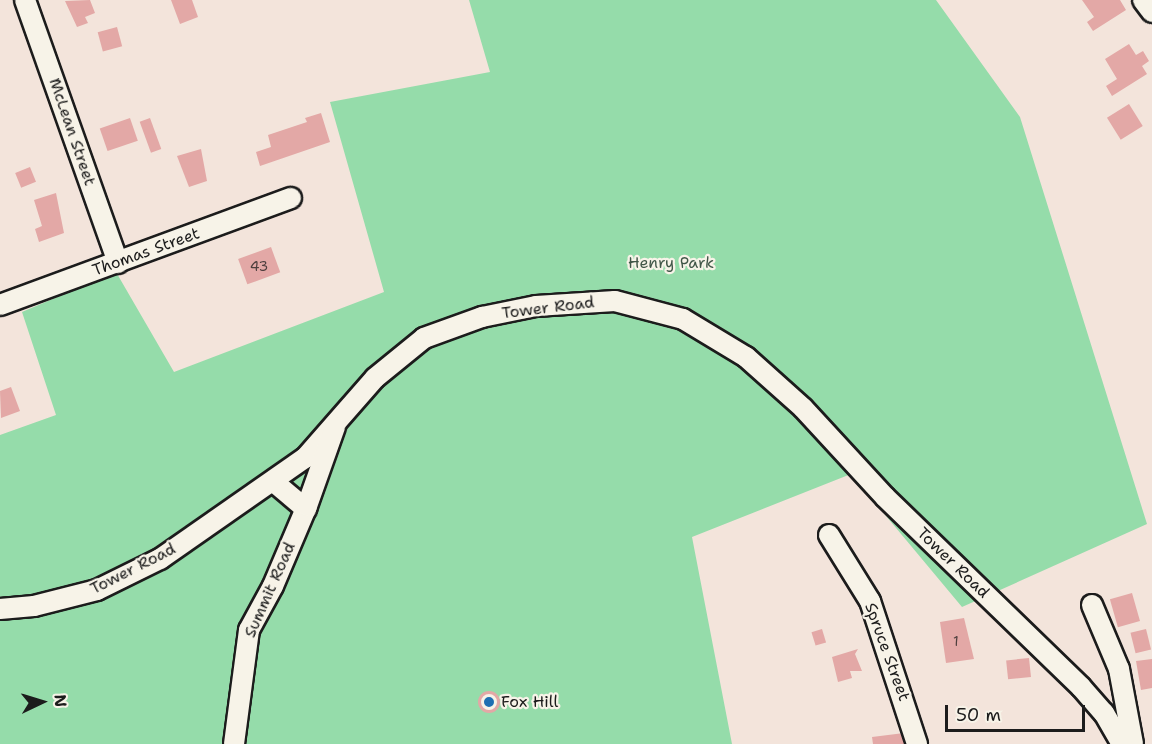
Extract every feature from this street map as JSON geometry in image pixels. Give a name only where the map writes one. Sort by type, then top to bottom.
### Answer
[{"type":"street","name":"McLean Street","points":[[25,0],[118,263]]},
{"type":"street","points":[[1143,0],[1152,12]]},
{"type":"street","name":"Thomas Street","points":[[0,305],[291,198]]},
{"type":"street","name":"Tower Road","points":[[0,609],[34,606],[97,590],[160,559],[274,482],[304,458],[375,378],[424,338],[482,317],[555,303],[602,300],[640,306],[682,319],[733,347],[803,408],[885,497],[1081,687],[1104,713],[1122,744]]},
{"type":"street","name":"Summit Road","points":[[234,744],[249,630],[306,509],[336,424]]},
{"type":"street","points":[[274,482],[306,509]]},
{"type":"street","name":"Spruce Street","points":[[829,535],[870,601],[917,744]]},
{"type":"street","points":[[1092,605],[1119,669],[1133,744]]},
{"type":"green space","name":"Henry Park","points":[[469,0],[936,0],[1020,117],[1147,524],[962,607],[851,474],[692,537],[732,744],[0,744],[0,435],[56,415],[22,312],[116,272],[174,372],[384,292],[330,102],[490,72]]},
{"type":"building","points":[[90,0],[95,13],[85,17],[88,23],[77,27],[65,1]]},
{"type":"building","points":[[171,0],[192,0],[198,17],[180,24]]},
{"type":"building","points":[[1082,0],[1120,0],[1126,10],[1093,31],[1087,22],[1094,17]]},
{"type":"building","points":[[117,27],[122,46],[103,51],[98,32]]},
{"type":"building","points":[[1129,44],[1136,55],[1143,51],[1149,61],[1142,66],[1147,74],[1112,96],[1106,86],[1117,79],[1105,59]]},
{"type":"building","points":[[1129,104],[1143,126],[1121,140],[1107,118]]},
{"type":"building","points":[[321,113],[330,142],[260,166],[256,152],[271,147],[268,135],[307,122],[305,118]]},
{"type":"building","points":[[130,118],[138,141],[108,151],[100,128]]},
{"type":"building","points":[[150,118],[161,149],[151,153],[140,122]]},
{"type":"building","points":[[201,149],[207,181],[189,187],[177,156]]},
{"type":"building","points":[[30,167],[36,182],[21,188],[15,173]]},
{"type":"building","points":[[56,193],[64,233],[39,242],[35,229],[42,226],[34,200]]},
{"type":"building","points":[[271,247],[280,272],[247,284],[238,259]]},
{"type":"building","points":[[11,387],[20,411],[1,418],[0,391]]},
{"type":"building","points":[[1132,593],[1140,621],[1118,627],[1110,599]]},
{"type":"building","points":[[964,618],[974,659],[946,663],[940,622]]},
{"type":"building","points":[[822,629],[826,642],[816,646],[811,632]]},
{"type":"building","points":[[1146,629],[1151,649],[1136,653],[1130,633]]},
{"type":"building","points":[[858,649],[855,654],[862,671],[850,671],[852,678],[838,682],[832,657]]},
{"type":"building","points":[[1029,658],[1031,677],[1008,679],[1006,660]]},
{"type":"building","points":[[1152,659],[1152,688],[1141,690],[1136,661]]},
{"type":"building","name":"Fox Hill","points":[[489,691],[497,694],[500,702],[497,710],[489,713],[481,710],[478,702],[481,694]]},
{"type":"building","points":[[904,733],[905,744],[873,744],[872,737]]},
{"type":"place","name":"Fox Hill","points":[[489,702]]}]
